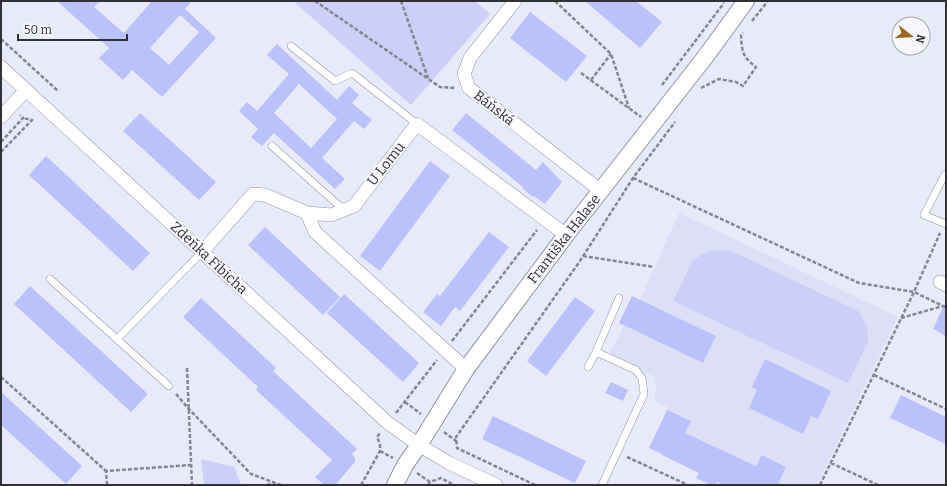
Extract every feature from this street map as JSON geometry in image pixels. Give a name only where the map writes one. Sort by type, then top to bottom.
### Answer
[{"type":"street","name":"Báňská","points":[[515,1],[470,58],[464,74],[469,88],[601,191]]},
{"type":"street","name":"Františka Halase","points":[[395,485],[405,465],[466,369],[566,235],[652,126],[746,1]]},
{"type":"street","name":"Zdeňka Fibicha","points":[[1,67],[388,423],[419,445],[449,463],[496,485]]},
{"type":"street","points":[[1,117],[26,90]]},
{"type":"street","name":"U Lomu","points":[[202,252],[253,194],[265,195],[307,213],[331,215],[354,206],[417,124]]},
{"type":"street","points":[[417,124],[566,235]]},
{"type":"street","points":[[307,213],[315,232],[466,369]]},
{"type":"lane","points":[[291,46],[335,81],[352,73],[417,124]]},
{"type":"lane","points":[[272,146],[344,210]]},
{"type":"lane","points":[[945,224],[924,215],[946,174]]},
{"type":"lane","points":[[117,339],[202,252]]},
{"type":"lane","points":[[50,279],[169,386]]},
{"type":"lane","points":[[588,367],[619,298]]},
{"type":"lane","points":[[596,352],[636,370],[642,378],[644,394],[602,485]]},
{"type":"path","points":[[315,1],[440,87],[469,88]]},
{"type":"path","points":[[401,1],[428,79]]},
{"type":"path","points":[[555,1],[611,54],[629,108]]},
{"type":"path","points":[[662,86],[726,1]]},
{"type":"path","points":[[750,24],[768,1]]},
{"type":"path","points":[[697,94],[701,88],[719,79],[736,82],[743,86],[756,67],[749,61],[742,51],[741,35],[746,29]]},
{"type":"path","points":[[1,39],[58,91]]},
{"type":"path","points":[[591,80],[611,54]]},
{"type":"path","points":[[580,73],[666,135]]},
{"type":"path","points":[[639,116],[643,110]]},
{"type":"path","points":[[1,152],[32,120],[23,118]]},
{"type":"path","points":[[535,485],[457,448],[456,436],[583,256],[633,178],[679,118]]},
{"type":"path","points":[[633,178],[859,283],[914,292],[944,306]]},
{"type":"path","points":[[820,485],[914,292],[945,224]]},
{"type":"path","points":[[583,256],[654,268]]},
{"type":"path","points":[[901,318],[944,306]]},
{"type":"path","points":[[186,368],[192,485]]},
{"type":"path","points":[[874,375],[946,409]]},
{"type":"path","points":[[1,377],[106,471],[107,485]]},
{"type":"path","points":[[169,386],[251,474],[281,485]]},
{"type":"path","points":[[617,452],[688,485]]},
{"type":"path","points":[[831,463],[878,485]]},
{"type":"path","points":[[106,471],[191,465]]},
{"type":"path","points":[[428,485],[430,482],[441,478],[454,485]]},
{"type":"path","points":[[267,485],[275,483]]},
{"type":"shaded area","points":[[293,1],[475,1],[490,14],[411,105]]},
{"type":"shaded area","points":[[679,213],[898,317],[817,485],[778,485],[786,466],[762,455],[756,466],[685,433],[691,421],[667,410],[668,407],[654,400],[656,388],[654,377],[633,365],[609,355],[624,326],[703,363],[716,336],[640,300]]},
{"type":"shaded area","points":[[729,250],[858,311],[867,326],[868,342],[848,383],[673,301],[693,260],[708,251]]},
{"type":"shaded area","points":[[201,459],[234,467],[241,484],[204,485]]},
{"type":"building","points":[[57,1],[100,1],[94,7],[124,33],[152,1],[192,1],[185,9],[216,38],[162,97],[132,70],[123,80],[99,58],[109,48]],"holes":[[[180,15],[199,32],[169,65],[150,48]]]},
{"type":"building","points":[[585,1],[636,1],[662,22],[640,48]]},
{"type":"building","points":[[530,12],[587,56],[566,82],[510,38]]},
{"type":"building","points":[[277,44],[337,100],[349,86],[359,95],[352,103],[372,120],[364,129],[354,121],[322,158],[345,179],[335,189],[274,133],[262,146],[251,137],[258,129],[239,111],[247,102],[257,111],[289,74],[267,55]],"holes":[[[299,84],[337,119],[311,148],[274,113]]]},
{"type":"building","points":[[140,113],[216,182],[199,200],[123,131]]},
{"type":"building","points":[[466,113],[536,170],[543,162],[562,182],[545,204],[534,196],[533,197],[522,188],[523,187],[452,130]]},
{"type":"building","points":[[46,156],[150,253],[133,271],[29,175]]},
{"type":"building","points":[[430,161],[450,176],[380,271],[360,256]]},
{"type":"building","points":[[265,227],[340,297],[323,315],[248,245]]},
{"type":"building","points":[[489,232],[509,247],[460,311],[455,307],[441,326],[423,312],[437,294],[440,296]]},
{"type":"building","points":[[30,286],[148,394],[131,412],[14,304]]},
{"type":"building","points":[[344,294],[419,363],[403,382],[327,313]]},
{"type":"building","points":[[632,296],[716,336],[703,363],[619,323]]},
{"type":"building","points":[[575,297],[595,311],[546,376],[527,361]]},
{"type":"building","points":[[201,298],[276,368],[273,371],[357,449],[352,454],[355,458],[355,462],[335,485],[324,485],[315,477],[332,460],[256,390],[258,387],[183,317]]},
{"type":"building","points":[[943,307],[946,309],[946,336],[933,329]]},
{"type":"building","points":[[765,359],[831,391],[818,419],[811,416],[803,434],[749,408],[757,390],[752,387]]},
{"type":"building","points":[[611,382],[628,390],[623,401],[605,393]]},
{"type":"building","points":[[1,392],[82,466],[66,484],[1,425]]},
{"type":"building","points":[[901,395],[946,417],[946,444],[890,418]]},
{"type":"building","points":[[667,410],[691,421],[685,433],[756,466],[762,455],[786,467],[778,485],[722,485],[717,482],[715,485],[711,485],[696,478],[699,473],[649,448]]},
{"type":"building","points":[[493,416],[586,461],[575,483],[482,439]]}]
